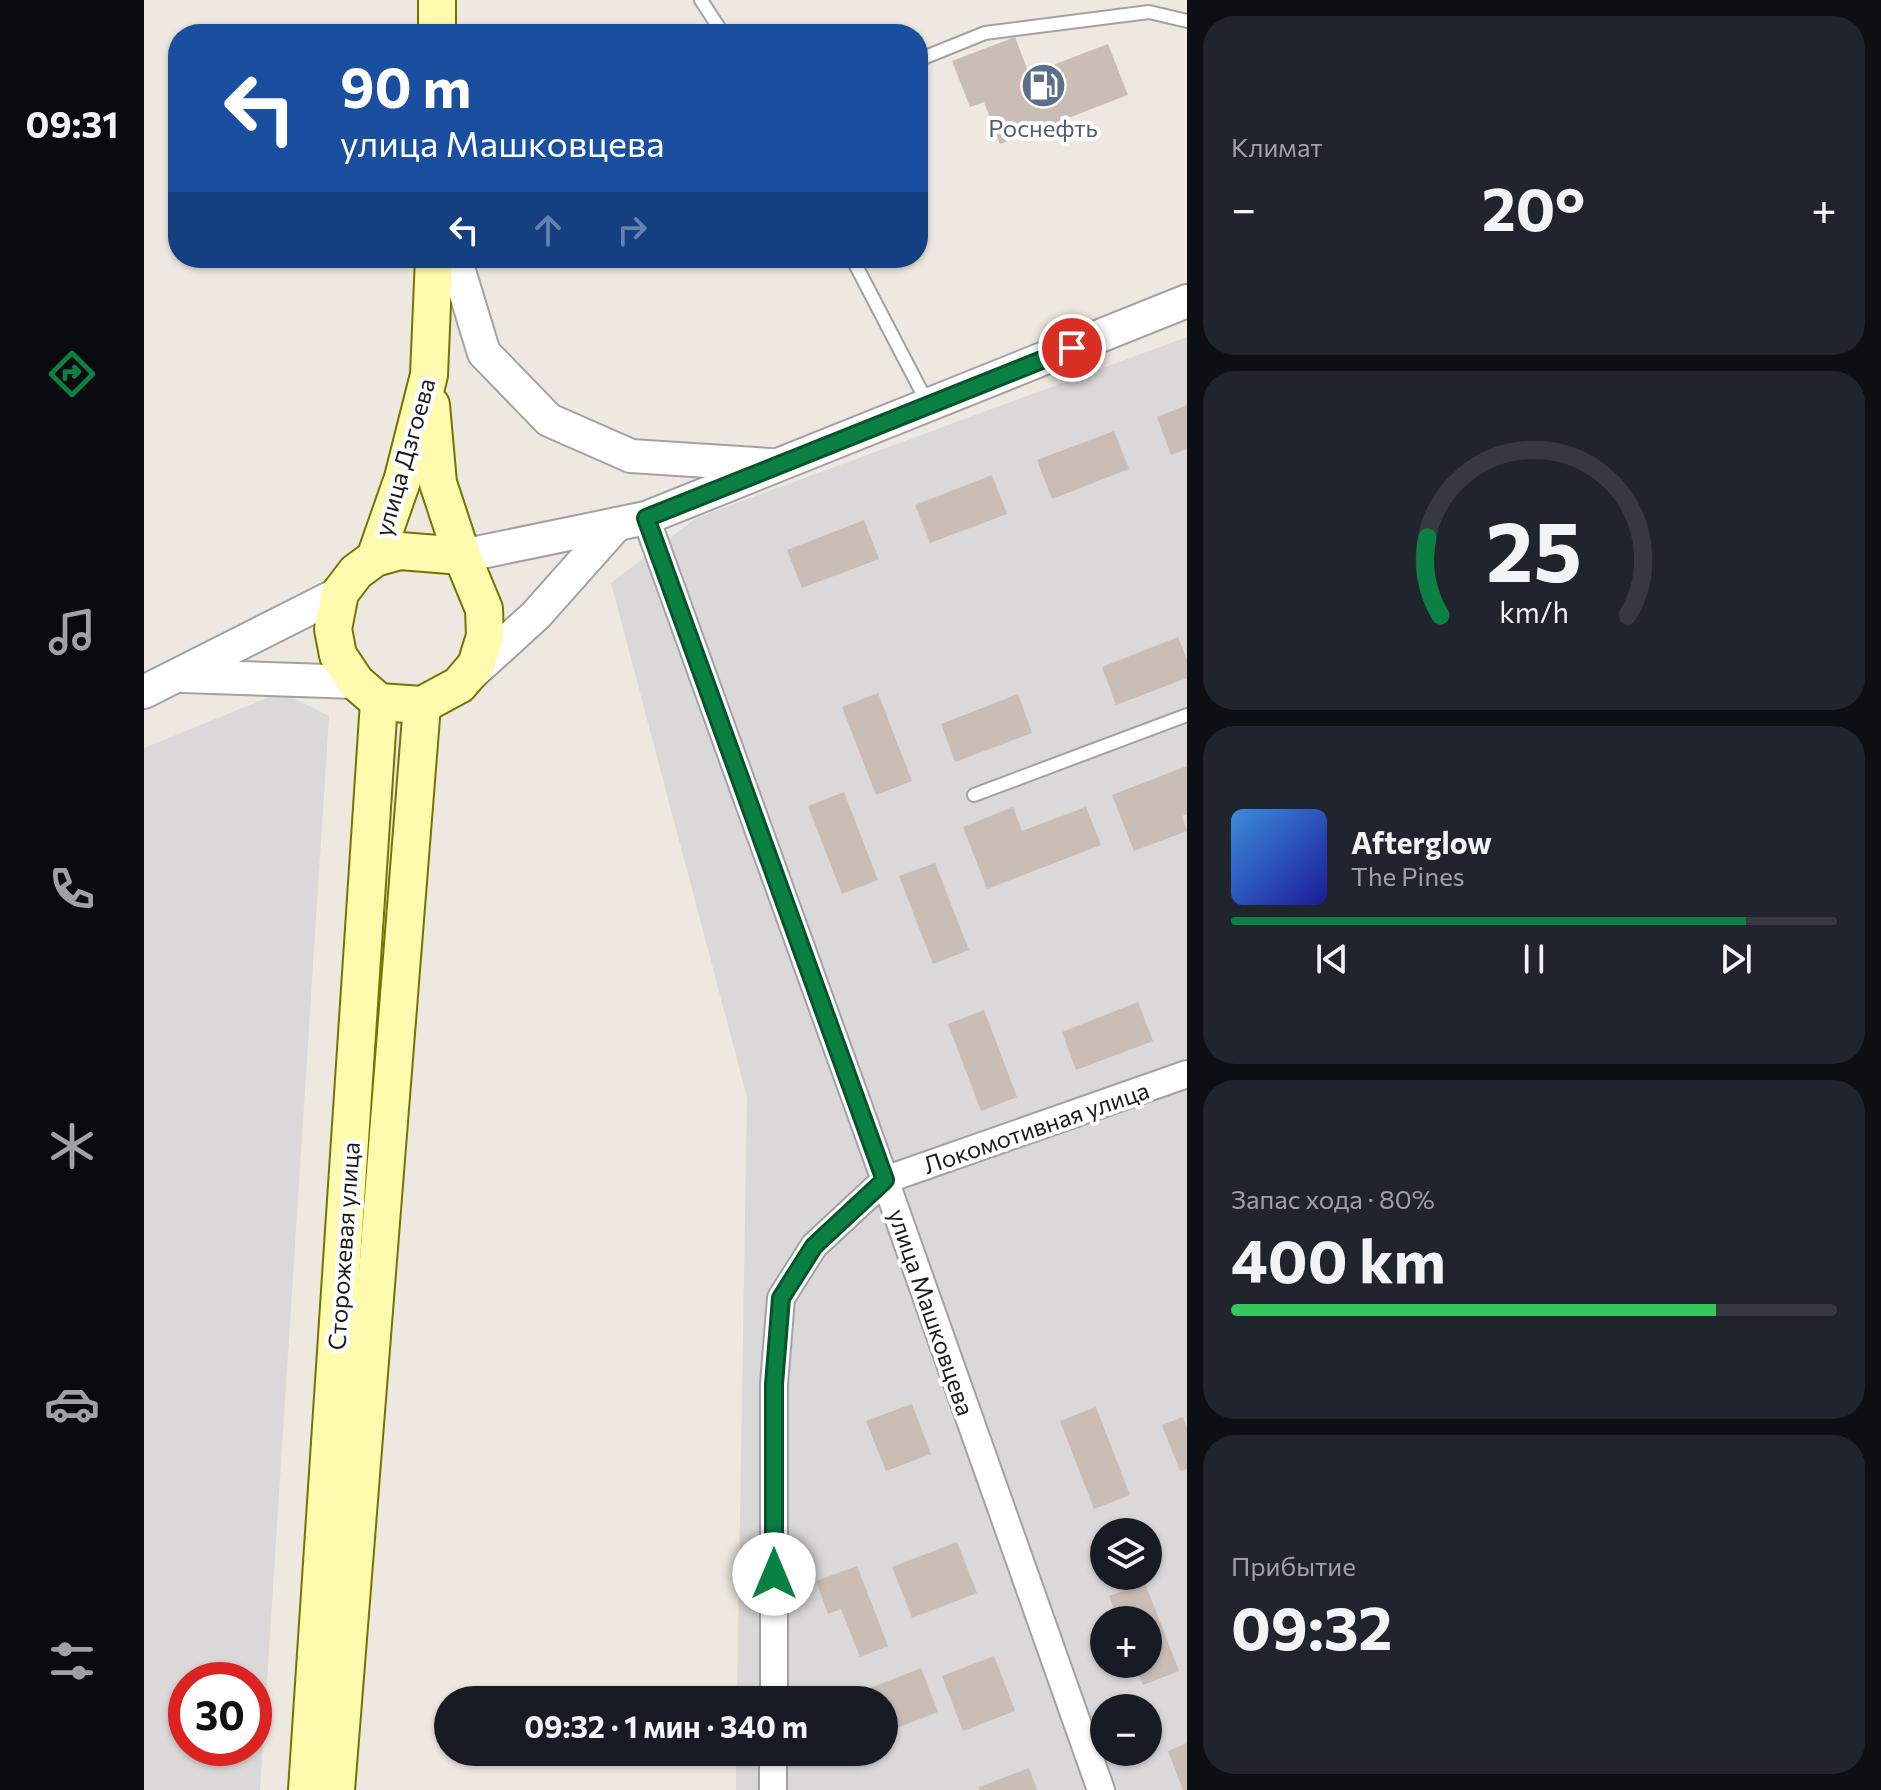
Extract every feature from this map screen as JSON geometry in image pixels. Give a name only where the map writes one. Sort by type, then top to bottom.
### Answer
[{"type":"main road","points":[[437,0],[437,24]]},
{"type":"main road","name":"улица Дзгоева","points":[[375,558],[403,478],[429,375],[434,268]]},
{"type":"main road","points":[[429,375],[438,483],[462,556],[484,609],[485,636],[476,665],[459,685],[422,705],[368,692],[338,655],[333,629],[340,593],[356,572],[375,558],[400,551],[462,556]]},
{"type":"main road","name":"Сторожевая улица","points":[[307,1790],[368,692]]},
{"type":"main road","name":"Сторожевая улица","points":[[336,1790],[422,705]]},
{"type":"street","points":[[458,268],[484,353],[549,420],[631,456],[781,466]]},
{"type":"street","points":[[462,556],[632,521],[781,466],[1187,301]]},
{"type":"street","points":[[459,685],[632,521]]},
{"type":"street","name":"улица Машковцева","points":[[632,521],[885,1180],[1101,1790]]},
{"type":"street","points":[[144,692],[340,593]]},
{"type":"street","points":[[180,676],[368,692]]},
{"type":"street","name":"Локомотивная улица","points":[[885,1180],[1187,1074]]},
{"type":"street","points":[[774,1686],[774,1384],[781,1298],[814,1246],[885,1180]]},
{"type":"street","points":[[773,1766],[773,1790]]},
{"type":"lane","points":[[701,0],[717,24]]},
{"type":"lane","points":[[928,56],[985,33],[1149,12],[1187,21]]},
{"type":"lane","points":[[857,268],[929,406]]},
{"type":"lane","points":[[974,795],[1187,715]]},
{"type":"shaded area","points":[[1187,337],[1187,1790],[736,1790],[736,1766],[898,1766],[898,1686],[737,1686],[747,1097],[611,583],[696,518]]},
{"type":"shaded area","points":[[282,692],[329,716],[268,1662],[168,1662],[168,1766],[262,1766],[260,1790],[144,1790],[144,748]]},
{"type":"building","name":"Роснефть","points":[[1015,37],[1029,74],[1108,44],[1128,95],[1000,144],[984,102],[970,107],[952,61]]},
{"type":"building","points":[[1187,405],[1187,449],[1171,455],[1157,417]]},
{"type":"building","points":[[1114,431],[1129,469],[1052,499],[1037,460]]},
{"type":"building","points":[[992,475],[1007,514],[930,543],[915,505]]},
{"type":"building","points":[[864,520],[879,559],[802,588],[787,550]]},
{"type":"building","points":[[1178,637],[1187,660],[1187,678],[1116,705],[1102,667]]},
{"type":"building","points":[[878,693],[912,781],[876,795],[842,707]]},
{"type":"building","points":[[1018,694],[1032,733],[955,762],[941,724]]},
{"type":"building","points":[[1187,766],[1187,814],[1182,816],[1187,831],[1134,851],[1112,795]]},
{"type":"building","points":[[844,792],[878,880],[842,894],[808,806]]},
{"type":"building","points":[[1013,807],[1022,831],[1086,807],[1101,845],[987,889],[963,827]]},
{"type":"building","points":[[935,863],[969,950],[933,964],[899,876]]},
{"type":"building","points":[[1138,1002],[1153,1041],[1076,1070],[1062,1032]]},
{"type":"building","points":[[984,1010],[1017,1097],[981,1111],[948,1024]]},
{"type":"building","points":[[912,1404],[931,1454],[886,1471],[866,1421]]},
{"type":"building","points":[[1096,1407],[1130,1495],[1094,1509],[1060,1421]]},
{"type":"building","points":[[1183,1417],[1187,1428],[1187,1469],[1180,1471],[1162,1425]]},
{"type":"building","points":[[957,1542],[977,1593],[912,1618],[892,1567]]},
{"type":"building","points":[[857,1566],[888,1646],[860,1657],[841,1609],[828,1614],[816,1581]]},
{"type":"building","points":[[1126,1590],[1148,1590],[1154,1606],[1113,1606],[1109,1596]]},
{"type":"building","points":[[1162,1627],[1179,1671],[1162,1678]]},
{"type":"building","points":[[994,1656],[1015,1711],[963,1731],[942,1676]]},
{"type":"building","points":[[921,1668],[938,1712],[898,1728],[898,1686],[875,1686]]},
{"type":"building","points":[[1140,1678],[1161,1678],[1143,1685]]},
{"type":"building","points":[[1187,1743],[1187,1790],[1183,1790],[1168,1751]]},
{"type":"building","points":[[1029,1768],[1037,1790],[980,1790],[979,1787]]},
{"type":"place","name":"Роснефть","points":[[1043,85]]},
{"type":"route","points":[[774,1574],[774,1384],[781,1298],[814,1246],[885,1180],[646,518],[1072,348]]}]
